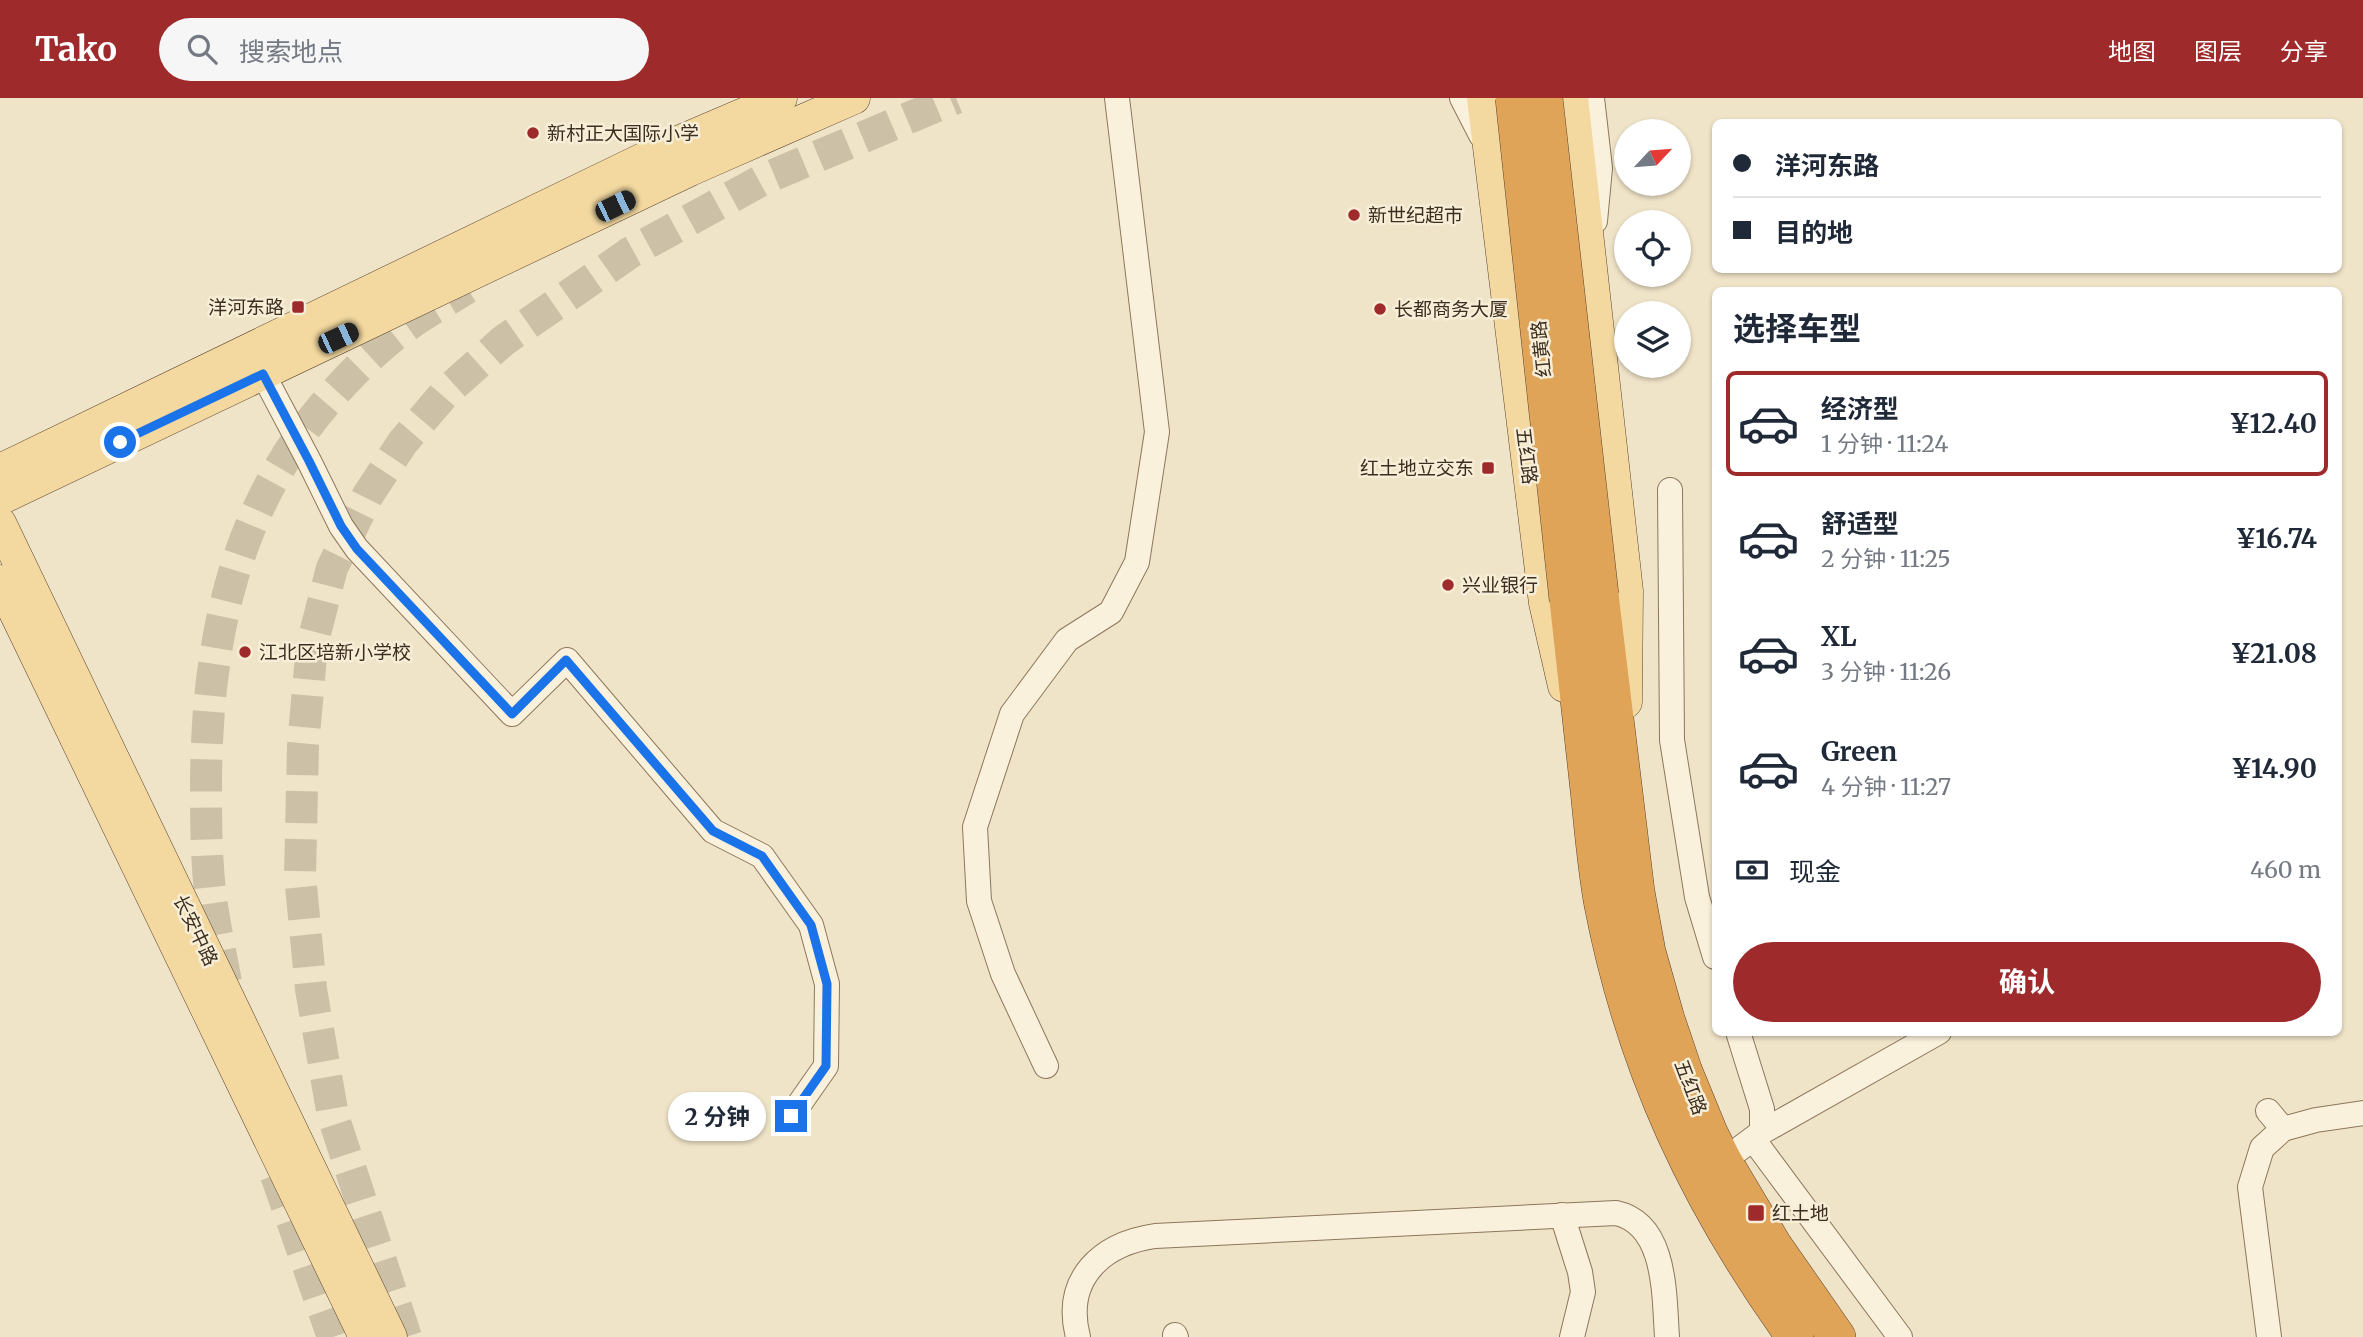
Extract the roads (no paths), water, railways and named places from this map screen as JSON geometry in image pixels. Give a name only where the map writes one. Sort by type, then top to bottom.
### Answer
[{"type":"highway","name":"红黄路","points":[[1514,98],[1584,597]]},
{"type":"highway","name":"红黄路","points":[[1544,98],[1584,597]]},
{"type":"highway","name":"五红路","points":[[1584,597],[1608,808],[1602,902],[1633,1028],[1681,1149],[1709,1205],[1795,1337]]},
{"type":"highway","name":"五红路","points":[[1608,808],[1636,892],[1647,952],[1663,1008],[1684,1072],[1709,1133],[1773,1245],[1837,1337]]},
{"type":"main road","points":[[0,470],[676,142],[781,98]]},
{"type":"main road","points":[[0,499],[690,170],[854,98]]},
{"type":"main road","name":"五红路","points":[[1483,98],[1545,603],[1608,808]]},
{"type":"main road","name":"五红路","points":[[1572,98],[1627,591],[1608,808]]},
{"type":"main road","points":[[1490,156],[1501,141],[1531,127],[1545,127],[1561,132],[1577,145]]},
{"type":"main road","name":"长安中路","points":[[0,523],[391,1337]]},
{"type":"main road","name":"长安中路","points":[[0,581],[365,1337]]},
{"type":"street","points":[[676,142],[752,98]]},
{"type":"street","points":[[1046,1066],[1003,974],[979,901],[975,827],[1012,714],[1067,640],[1111,612],[1137,562],[1157,432],[1117,98]]},
{"type":"street","points":[[1462,98],[1490,156]]},
{"type":"street","points":[[1591,271],[1600,168],[1592,98]]},
{"type":"street","points":[[263,374],[341,526],[357,549],[512,714],[566,660],[713,831],[762,856],[811,925],[827,984],[826,1066],[791,1116]]},
{"type":"street","points":[[1670,490],[1672,740],[1697,897],[1712,947]]},
{"type":"street","points":[[1739,1036],[1762,1109],[1758,1136],[1900,1337]]},
{"type":"street","points":[[1723,1161],[1758,1136],[1932,1036]]},
{"type":"street","points":[[2269,1337],[2250,1187],[2262,1148],[2276,1120],[2316,1120],[2363,1113]]},
{"type":"street","points":[[1078,1337],[1074,1322],[1074,1302],[1084,1277],[1101,1256],[1133,1239],[1616,1213],[1628,1215],[1638,1223],[1653,1246],[1662,1273],[1667,1337]]},
{"type":"street","points":[[1562,1215],[1580,1272],[1583,1292],[1572,1337]]},
{"type":"tunnel","points":[[406,1337],[333,1116],[311,989],[300,876],[303,746],[312,645],[332,568],[368,495],[403,442],[446,392],[503,341],[631,252],[764,179],[956,98]]},
{"type":"tunnel","points":[[226,982],[209,884],[206,782],[213,675],[221,623],[234,572],[274,477],[303,432],[338,389],[400,331],[467,288]]},
{"type":"tunnel","points":[[276,1175],[333,1337]]},
{"type":"place","name":"新村正大国际小学","points":[[533,133]]},
{"type":"place","name":"新世纪超市","points":[[1354,215]]},
{"type":"place","name":"洋河东路","points":[[298,307]]},
{"type":"place","name":"长都商务大厦","points":[[1380,309]]},
{"type":"place","name":"红土地立交东","points":[[1488,468]]},
{"type":"place","name":"兴业银行","points":[[1448,585]]},
{"type":"place","name":"江北区培新小学校","points":[[245,652]]},
{"type":"place","name":"红土地","points":[[1756,1213]]}]
